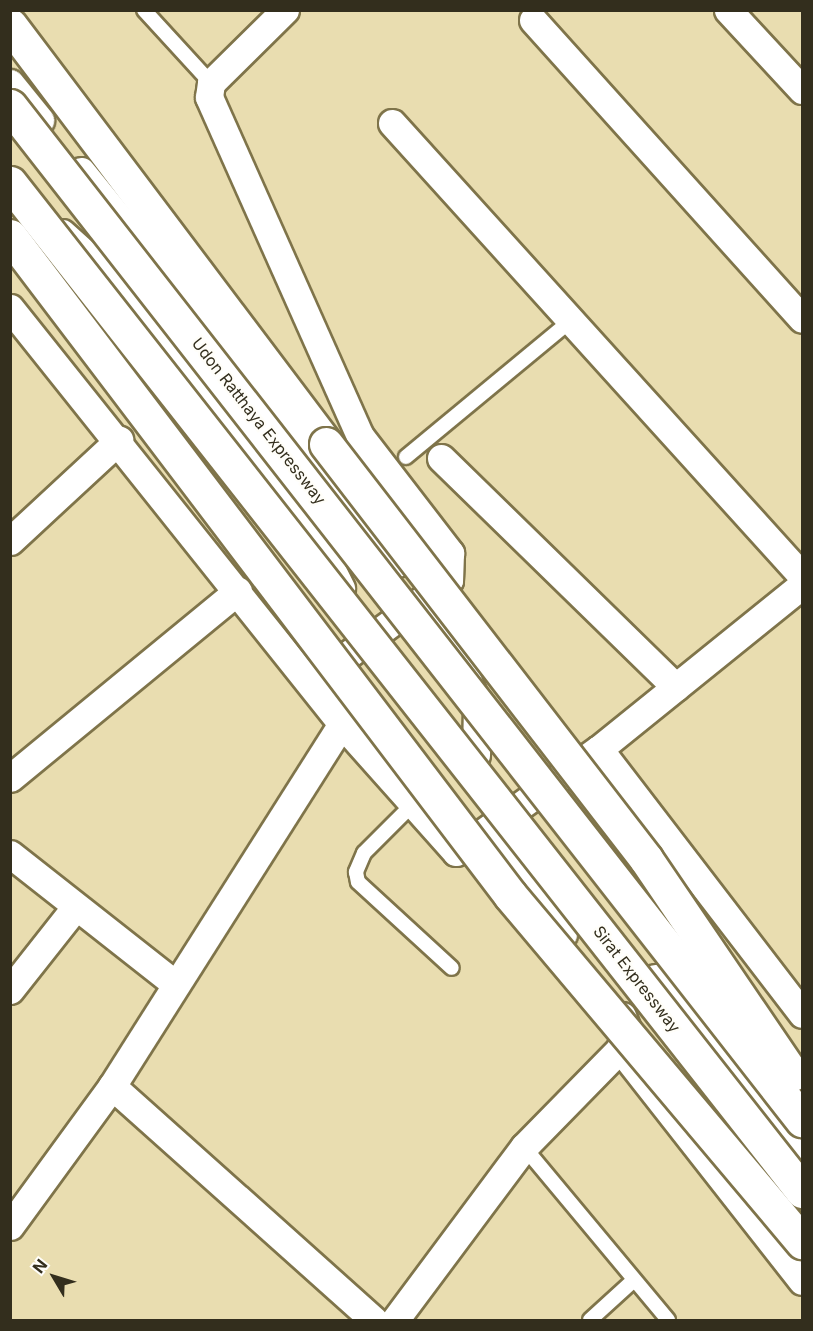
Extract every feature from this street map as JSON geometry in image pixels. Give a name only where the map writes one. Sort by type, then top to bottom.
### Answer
[{"type":"highway","points":[[10,25],[326,444],[646,860],[802,1091]]},
{"type":"highway","name":"Udon Ratthaya Expressway","points":[[10,106],[507,736],[802,1120]]},
{"type":"highway","points":[[10,185],[473,760]]},
{"type":"highway","points":[[10,236],[510,895],[802,1242]]},
{"type":"highway","name":"Sirat Expressway","points":[[473,760],[802,1191]]},
{"type":"street","points":[[284,11],[211,83],[209,97],[360,436],[450,553],[450,580],[310,683]]},
{"type":"street","points":[[730,11],[802,90]]},
{"type":"street","points":[[533,20],[802,319]]},
{"type":"street","points":[[10,84],[446,625],[477,704],[473,760]]},
{"type":"street","points":[[392,123],[573,319],[802,576]]},
{"type":"street","points":[[10,185],[92,260],[321,548],[333,578],[378,633],[473,760],[518,807],[802,1162]]},
{"type":"street","points":[[10,308],[119,441],[342,724],[456,852],[599,749],[802,585]]},
{"type":"street","points":[[10,541],[119,441]]},
{"type":"street","points":[[441,458],[676,687]]},
{"type":"street","points":[[10,778],[238,591]]},
{"type":"street","points":[[10,1226],[112,1086],[174,983],[342,724]]},
{"type":"street","points":[[599,749],[802,1014]]},
{"type":"street","points":[[395,1320],[524,1147],[620,1048],[627,1029],[617,1003],[483,833]]},
{"type":"street","points":[[10,854],[74,909],[174,983]]},
{"type":"street","points":[[10,990],[74,909]]},
{"type":"street","points":[[620,1048],[802,1281]]},
{"type":"street","points":[[112,1086],[374,1320]]},
{"type":"lane","points":[[144,10],[211,83]]},
{"type":"lane","points":[[406,457],[573,319]]},
{"type":"lane","points":[[413,804],[357,863],[358,882],[452,968]]},
{"type":"lane","points":[[524,1147],[668,1320]]},
{"type":"lane","points":[[590,1320],[634,1280]]}]
